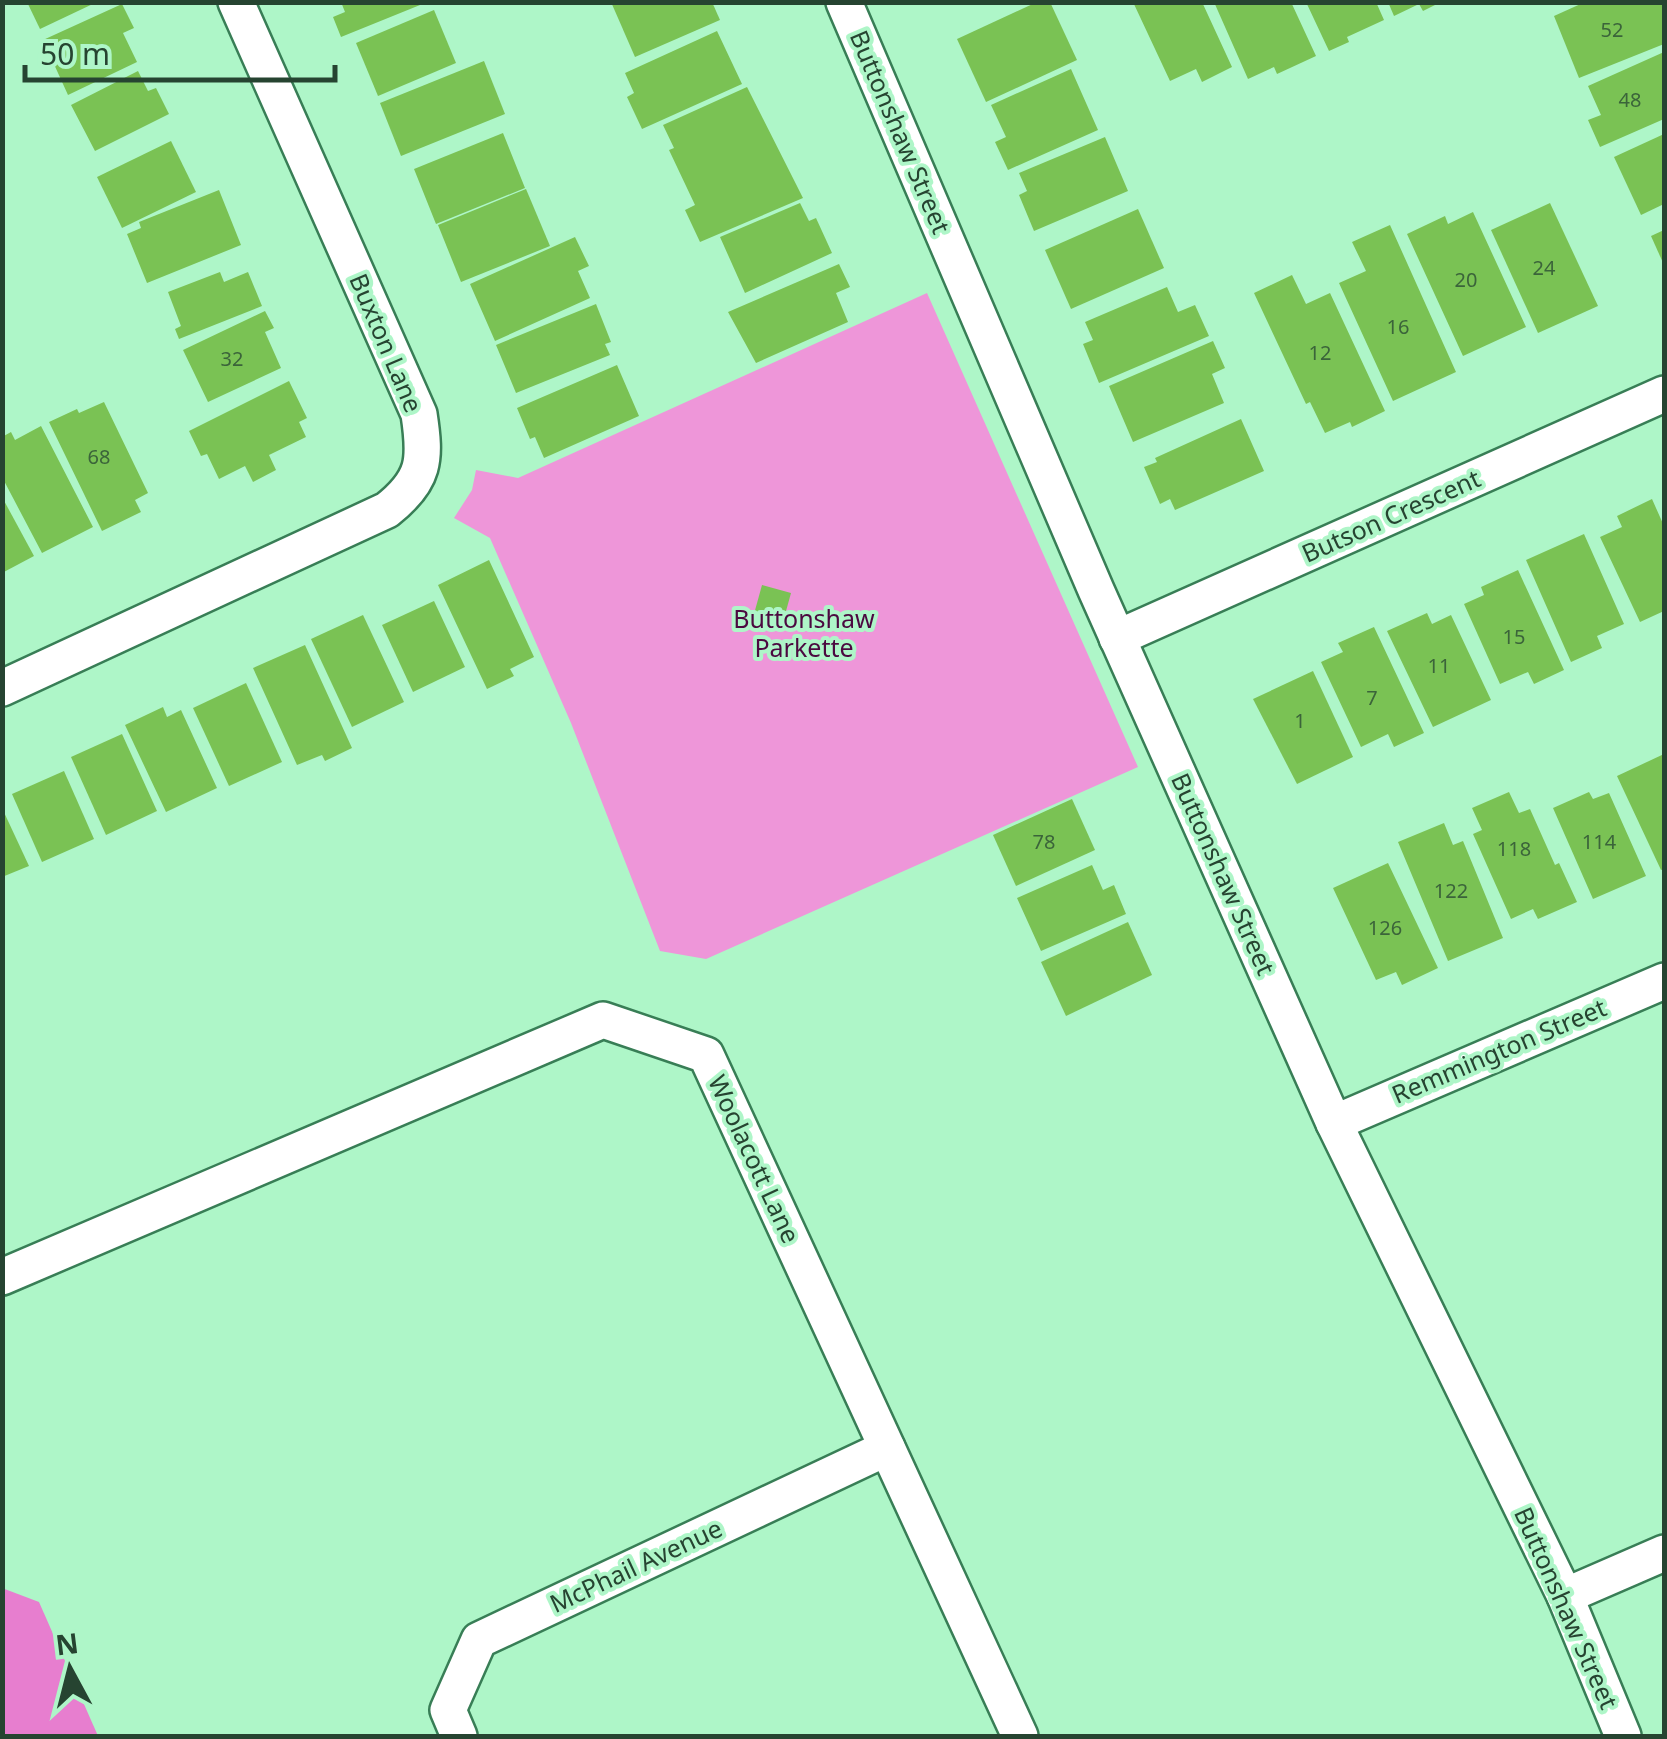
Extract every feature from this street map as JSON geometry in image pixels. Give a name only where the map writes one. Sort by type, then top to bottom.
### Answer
[{"type":"street","name":"Buxton Lane","points":[[2,688],[387,510],[408,494],[420,472],[424,445],[419,414],[236,2]]},
{"type":"street","name":"Buttonshaw Street","points":[[858,7],[1117,638],[1334,1123],[1565,1596],[1624,1736]]},
{"type":"street","name":"Butson Crescent","points":[[1117,638],[1664,394]]},
{"type":"street","name":"Remmington Street","points":[[1334,1123],[1664,980]]},
{"type":"street","name":"Woolacott Lane","points":[[2,1277],[603,1020],[706,1055],[1020,1736]]},
{"type":"street","name":"McPhail Avenue","points":[[459,1736],[448,1710],[479,1640],[887,1448]]},
{"type":"street","points":[[1565,1596],[1664,1553]]},
{"type":"green space","name":"Buttonshaw Parkette","points":[[927,293],[1138,767],[706,959],[660,951],[571,723],[490,538],[454,518],[472,490],[476,470],[518,478]]},
{"type":"shaded area","points":[[2,1588],[39,1602],[98,1736],[3,1736]]},
{"type":"building","points":[[27,2],[97,2],[40,29]]},
{"type":"building","points":[[341,2],[425,3],[341,37],[333,17],[345,12]]},
{"type":"building","points":[[611,2],[712,2],[720,20],[635,57]]},
{"type":"building","points":[[1037,2],[1050,2],[1077,60],[986,102],[957,39]]},
{"type":"building","points":[[1133,2],[1202,2],[1232,67],[1202,82],[1196,69],[1170,81]]},
{"type":"building","points":[[1214,2],[1291,2],[1316,56],[1277,74],[1274,67],[1248,79]]},
{"type":"building","points":[[1306,2],[1376,2],[1384,20],[1347,37],[1349,42],[1329,51]]},
{"type":"building","points":[[1388,2],[1441,2],[1423,11],[1419,4],[1394,16]]},
{"type":"building","points":[[1585,2],[1661,2],[1664,44],[1579,78],[1554,16]]},
{"type":"building","points":[[122,4],[134,28],[123,33],[137,62],[68,95],[43,40]]},
{"type":"building","points":[[434,10],[456,63],[378,96],[356,43]]},
{"type":"building","points":[[717,31],[742,84],[642,129],[627,97],[634,93],[625,73]]},
{"type":"building","points":[[1664,52],[1664,119],[1600,147],[1588,120],[1601,115],[1588,86]]},
{"type":"building","points":[[484,61],[505,114],[401,156],[380,103]]},
{"type":"building","points":[[1071,69],[1098,130],[1008,170],[995,142],[1006,137],[991,105]]},
{"type":"building","points":[[138,71],[148,91],[156,88],[169,114],[95,151],[71,105]]},
{"type":"building","points":[[747,87],[803,198],[700,242],[685,210],[695,205],[669,150],[674,148],[663,125]]},
{"type":"building","points":[[503,133],[525,188],[436,224],[414,169]]},
{"type":"building","points":[[1664,134],[1664,204],[1641,215],[1614,157]]},
{"type":"building","points":[[1105,137],[1128,191],[1034,231],[1019,195],[1027,191],[1019,173]]},
{"type":"building","points":[[171,141],[196,192],[122,228],[97,177]]},
{"type":"building","points":[[526,189],[550,246],[461,282],[438,225]]},
{"type":"building","points":[[219,190],[241,245],[147,283],[127,234],[141,228],[139,222]]},
{"type":"building","points":[[800,203],[809,221],[816,218],[832,253],[745,293],[720,237]]},
{"type":"building","points":[[1550,203],[1598,306],[1538,333],[1491,230]]},
{"type":"building","points":[[1138,209],[1164,268],[1071,309],[1045,250]]},
{"type":"building","points":[[1473,212],[1526,327],[1463,356],[1407,234],[1445,216],[1448,224]]},
{"type":"building","points":[[1390,225],[1456,372],[1393,401],[1339,283],[1366,271],[1352,242]]},
{"type":"building","points":[[1664,230],[1664,265],[1651,236]]},
{"type":"building","points":[[575,237],[589,266],[578,271],[590,298],[495,341],[470,284]]},
{"type":"building","points":[[839,264],[850,287],[836,293],[848,322],[756,363],[728,312]]},
{"type":"building","points":[[220,272],[224,282],[248,272],[262,306],[179,339],[175,329],[181,326],[168,292]]},
{"type":"building","points":[[1292,275],[1306,304],[1330,293],[1385,411],[1352,427],[1350,422],[1325,433],[1310,402],[1306,404],[1254,293]]},
{"type":"building","points":[[1167,287],[1178,312],[1195,305],[1209,336],[1099,383],[1083,344],[1093,340],[1085,322]]},
{"type":"building","points":[[596,304],[611,342],[605,344],[610,355],[516,393],[496,345]]},
{"type":"building","points":[[265,311],[274,328],[265,332],[281,368],[208,402],[183,350]]},
{"type":"building","points":[[1213,341],[1225,368],[1212,374],[1224,403],[1133,442],[1109,386]]},
{"type":"building","points":[[617,365],[639,416],[544,458],[535,437],[530,439],[517,408]]},
{"type":"building","points":[[289,381],[307,418],[299,422],[306,437],[269,455],[276,470],[253,482],[245,466],[219,479],[207,454],[201,456],[189,431]]},
{"type":"building","points":[[104,402],[148,493],[135,500],[141,512],[102,531],[49,422]]},
{"type":"building","points":[[1241,419],[1264,471],[1175,510],[1170,499],[1160,504],[1144,467],[1157,462],[1155,458]]},
{"type":"building","points":[[41,426],[93,527],[42,553],[2,477],[2,437],[11,432],[15,440]]},
{"type":"building","points":[[2,497],[34,556],[2,573]]},
{"type":"building","points":[[1652,499],[1664,526],[1664,611],[1640,622],[1600,537],[1622,527],[1617,516]]},
{"type":"building","points":[[1584,534],[1624,624],[1597,636],[1602,648],[1571,662],[1526,560]]},
{"type":"building","points":[[489,560],[534,657],[510,669],[514,676],[487,689],[438,585]]},
{"type":"building","points":[[1518,570],[1564,670],[1534,684],[1528,672],[1500,684],[1464,604],[1484,595],[1481,587]]},
{"type":"building","points":[[762,585],[791,593],[783,622],[754,614]]},
{"type":"building","points":[[434,601],[465,667],[413,692],[382,625]]},
{"type":"building","points":[[1427,613],[1432,624],[1451,615],[1491,700],[1433,727],[1387,631]]},
{"type":"building","points":[[363,615],[404,702],[352,727],[311,639]]},
{"type":"building","points":[[1374,627],[1424,733],[1394,747],[1388,734],[1361,747],[1321,662],[1343,652],[1338,643]]},
{"type":"building","points":[[305,645],[352,748],[325,761],[322,755],[297,765],[253,668]]},
{"type":"building","points":[[1313,671],[1353,757],[1297,784],[1253,699]]},
{"type":"building","points":[[246,683],[282,762],[229,786],[193,708]]},
{"type":"building","points":[[163,707],[167,717],[181,710],[217,788],[166,812],[125,725]]},
{"type":"building","points":[[122,734],[157,811],[106,835],[71,757]]},
{"type":"building","points":[[1664,754],[1664,869],[1661,870],[1617,776]]},
{"type":"building","points":[[64,771],[94,839],[42,862],[12,794]]},
{"type":"building","points":[[1509,792],[1519,813],[1530,809],[1577,902],[1538,919],[1533,909],[1511,919],[1473,834],[1482,830],[1472,808]]},
{"type":"building","points":[[1589,792],[1593,799],[1609,793],[1646,876],[1593,899],[1553,808]]},
{"type":"building","points":[[1072,799],[1095,850],[1016,886],[993,835]]},
{"type":"building","points":[[2,808],[29,866],[2,877]]},
{"type":"building","points":[[1444,823],[1453,845],[1463,841],[1503,938],[1448,961],[1398,842]]},
{"type":"building","points":[[1388,863],[1438,968],[1402,985],[1396,972],[1376,980],[1333,888]]},
{"type":"building","points":[[1092,865],[1103,890],[1114,885],[1126,914],[1041,951],[1017,898]]},
{"type":"building","points":[[1128,922],[1152,975],[1066,1016],[1041,962]]}]
